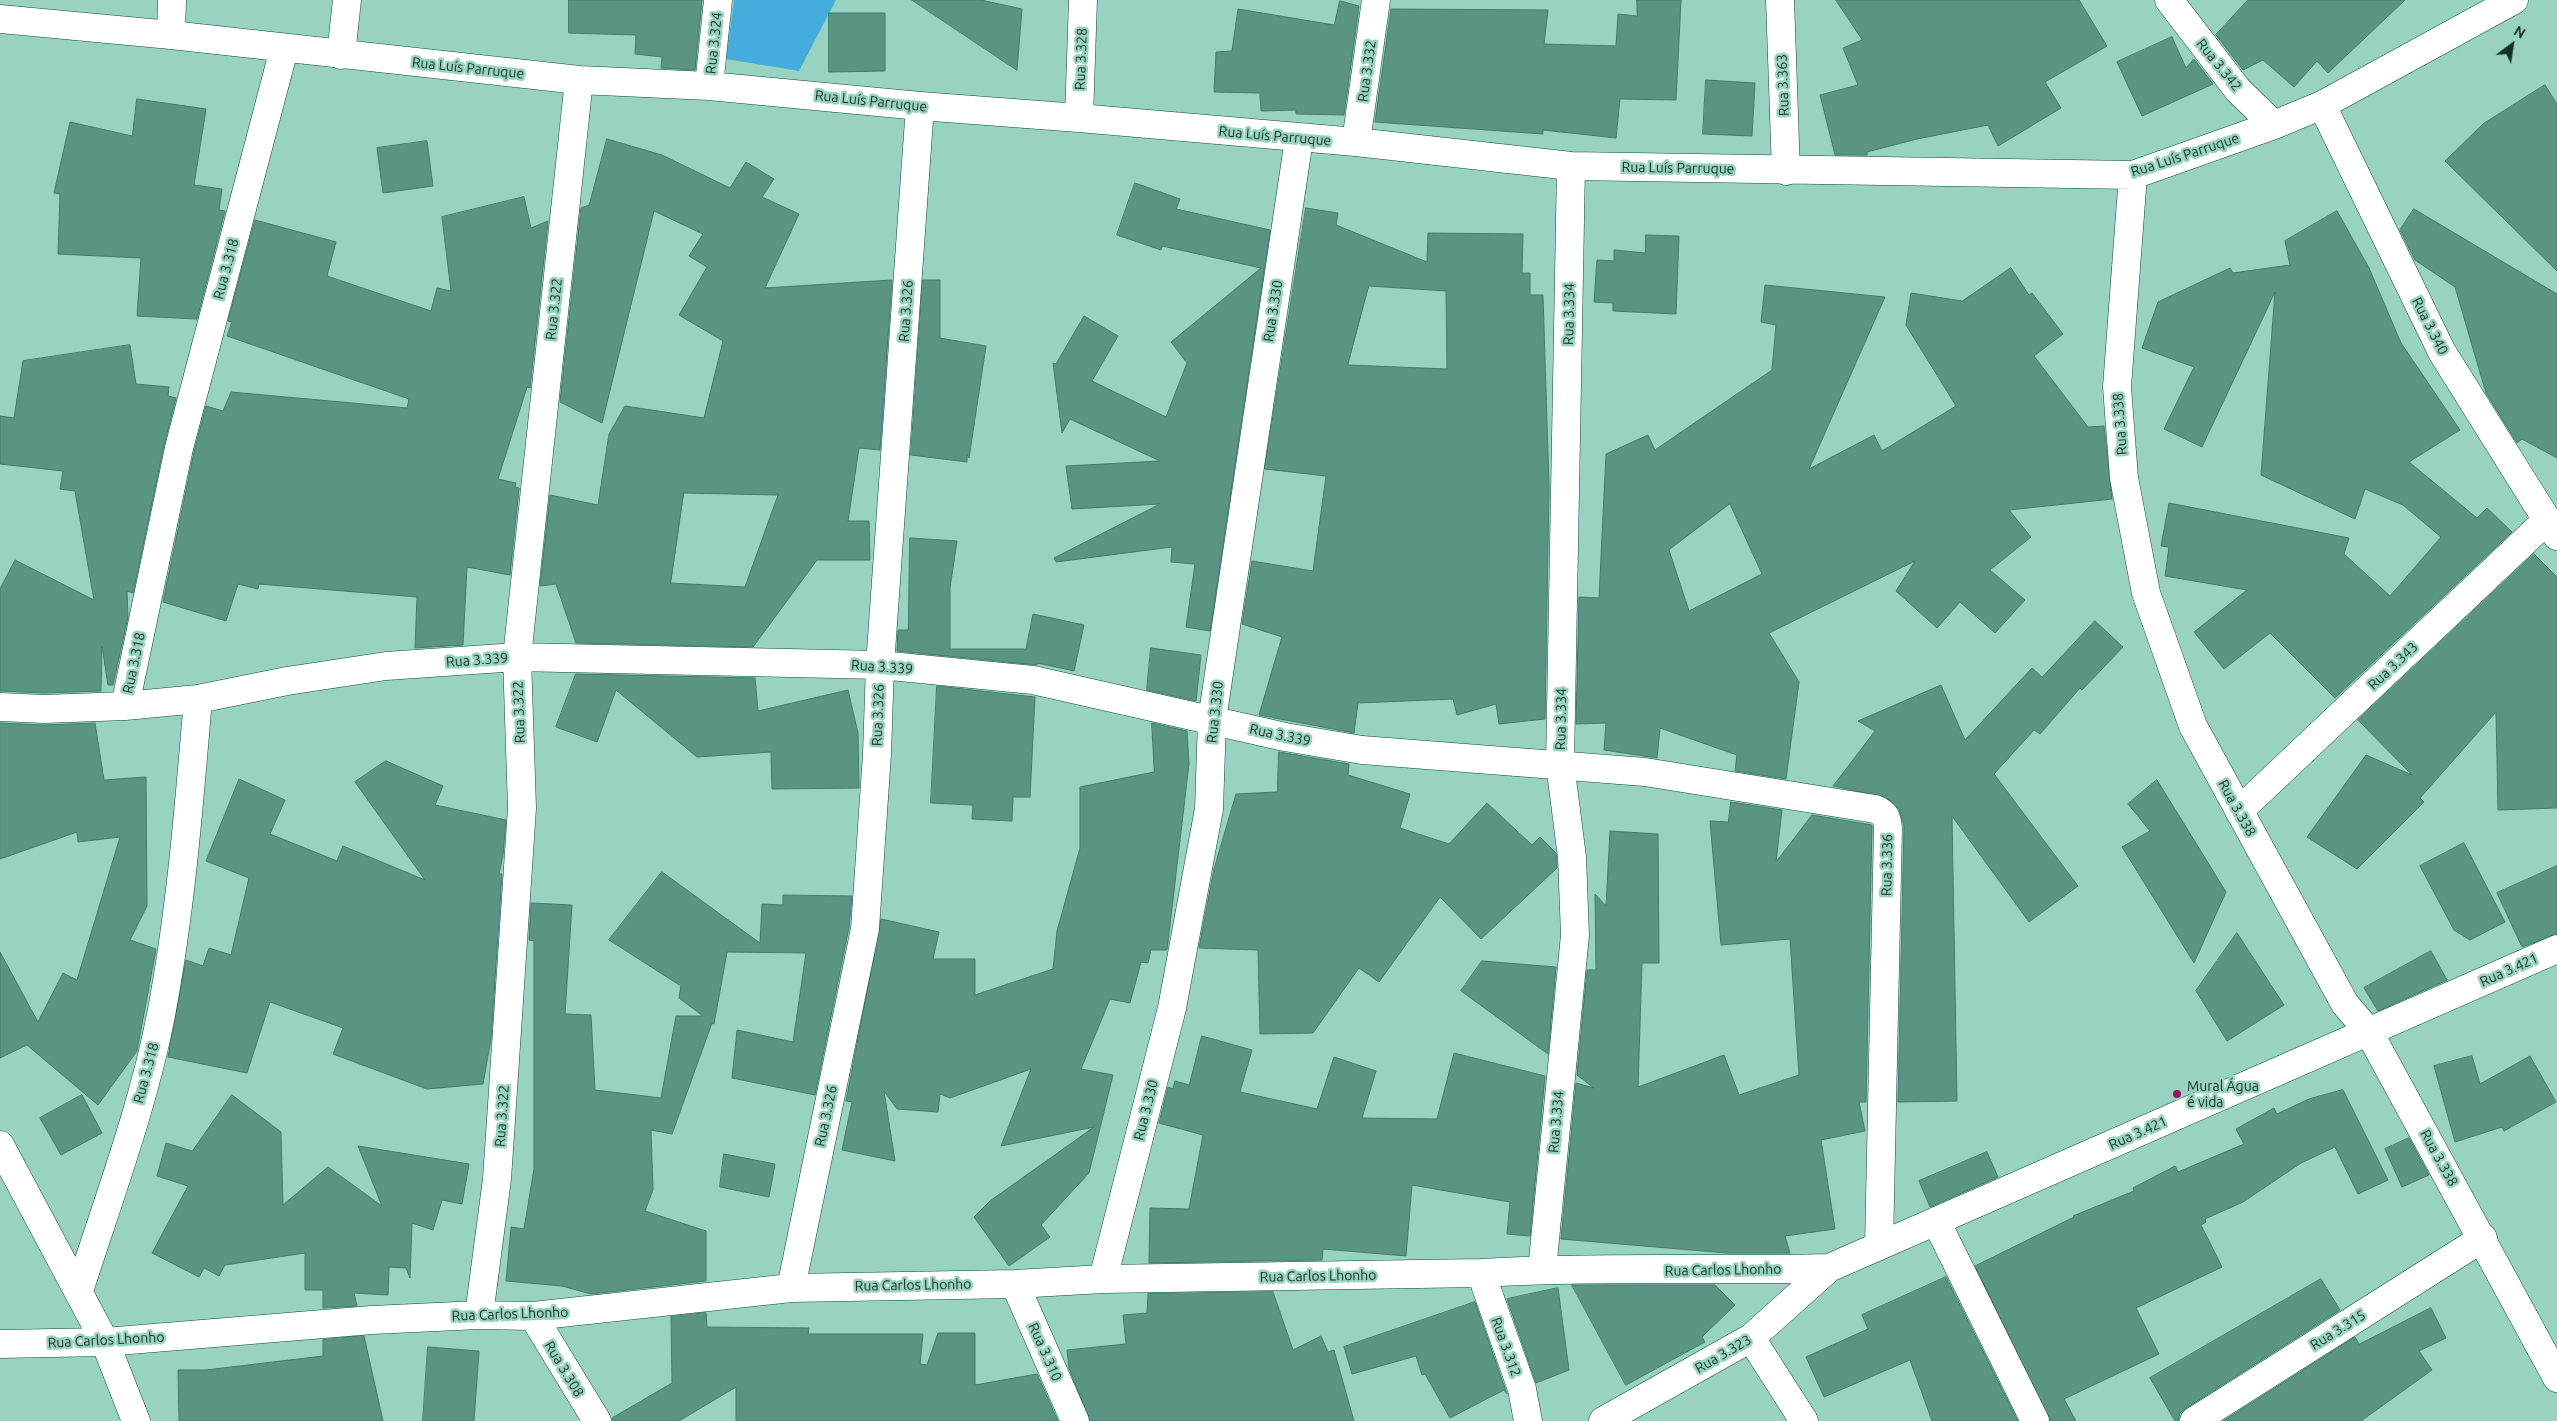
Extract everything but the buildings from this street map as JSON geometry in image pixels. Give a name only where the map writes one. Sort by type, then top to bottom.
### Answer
[{"type":"street","points":[[171,35],[172,0]]},
{"type":"street","points":[[341,55],[347,0]]},
{"type":"street","name":"Rua 3.324","points":[[709,86],[718,0]]},
{"type":"street","name":"Rua 3.328","points":[[1079,118],[1083,0]]},
{"type":"street","name":"Rua 3.332","points":[[1356,142],[1376,0]]},
{"type":"street","name":"Rua 3.363","points":[[1780,0],[1786,171]]},
{"type":"street","name":"Rua 3.342","points":[[2169,0],[2238,90],[2274,125]]},
{"type":"street","name":"Rua Luís Parruque","points":[[0,18],[579,80],[709,86],[920,106],[1356,142],[1571,166],[1786,171],[2133,175],[2274,125],[2322,105],[2514,0]]},
{"type":"street","name":"Rua 3.318","points":[[79,1291],[140,1098],[161,1016],[180,906],[198,699],[125,706],[179,448],[284,48]]},
{"type":"street","name":"Rua 3.322","points":[[479,1314],[498,1179],[522,808],[517,657],[579,80]]},
{"type":"street","name":"Rua 3.340","points":[[2322,105],[2442,352],[2552,528]]},
{"type":"street","name":"Rua 3.326","points":[[791,1288],[865,929],[877,754],[880,665],[920,106]]},
{"type":"street","name":"Rua 3.330","points":[[1103,1279],[1172,1008],[1209,809],[1212,720],[1299,138]]},
{"type":"street","name":"Rua 3.334","points":[[1542,1270],[1575,935],[1572,857],[1560,764],[1571,166]]},
{"type":"street","name":"Rua 3.338","points":[[2133,175],[2117,386],[2124,478],[2146,593],[2192,726],[2345,1004],[2369,1032],[2483,1238],[2547,1335],[2557,1378]]},
{"type":"street","name":"Rua 3.343","points":[[2239,811],[2552,528]]},
{"type":"street","name":"Rua 3.339","points":[[198,699],[287,681],[386,666],[517,657],[880,665],[1033,680],[1284,737],[1362,750],[1461,760],[1560,764]]},
{"type":"street","points":[[0,707],[44,709],[125,706]]},
{"type":"street","name":"Rua 3.336","points":[[1560,764],[1645,772],[1865,808],[1883,812],[1887,818],[1879,1246]]},
{"type":"street","name":"Rua 3.421","points":[[1829,1268],[2557,949]]},
{"type":"street","points":[[0,1145],[105,1342],[136,1421]]},
{"type":"street","points":[[1936,1221],[2035,1421]]},
{"type":"street","name":"Rua 3.315","points":[[2194,1421],[2483,1238]]},
{"type":"street","name":"Rua Carlos Lhonho","points":[[0,1344],[105,1342],[372,1320],[479,1314],[533,1316],[791,1288],[1015,1284],[1103,1279],[1481,1274],[1542,1270],[1706,1271],[1829,1268]]},
{"type":"street","name":"Rua 3.323","points":[[1603,1421],[1751,1338],[1829,1268]]},
{"type":"street","name":"Rua 3.312","points":[[1481,1274],[1522,1388],[1528,1421]]},
{"type":"street","name":"Rua 3.310","points":[[1015,1284],[1075,1421]]},
{"type":"street","name":"Rua 3.308","points":[[533,1316],[597,1421]]},
{"type":"street","points":[[1751,1338],[1804,1421]]},
{"type":"water","points":[[734,0],[836,0],[799,71],[726,59]]},
{"type":"place","name":"Mural Água é vida","points":[[2177,1094]]}]
